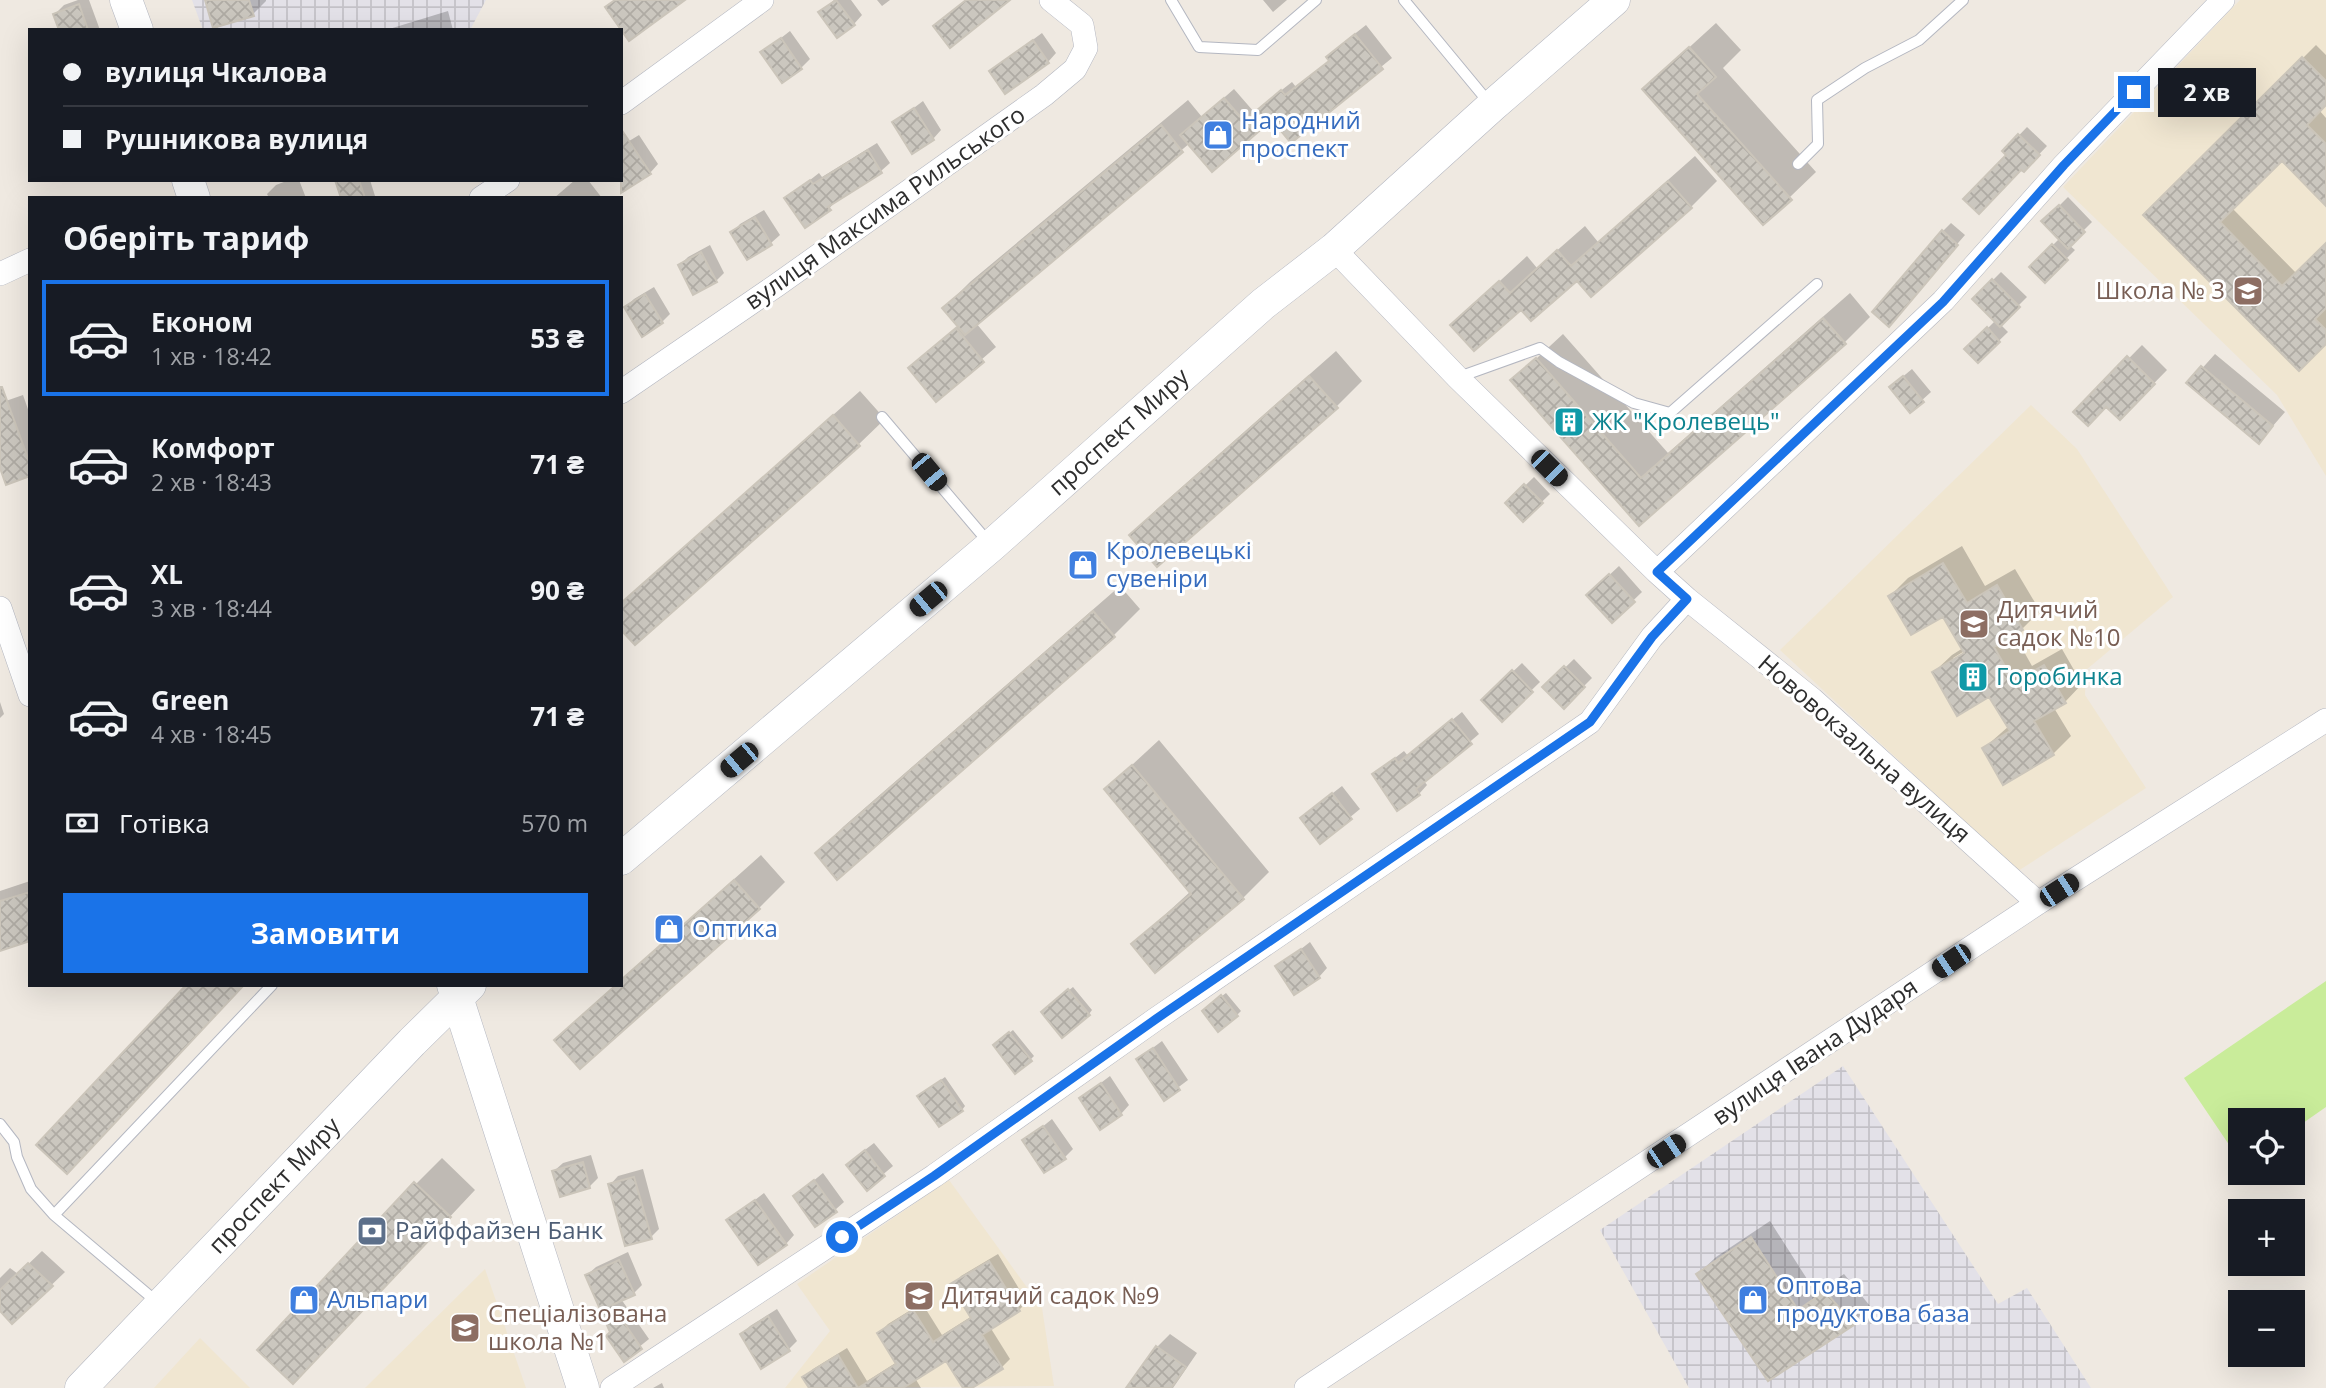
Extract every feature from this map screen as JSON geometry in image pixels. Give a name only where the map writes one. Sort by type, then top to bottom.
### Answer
[{"type":"street","points":[[126,0],[135,28]]},
{"type":"street","points":[[623,102],[762,0]]},
{"type":"street","name":"проспект Миру","points":[[623,857],[991,546],[1263,304],[1334,249],[1614,0]]},
{"type":"street","points":[[1657,572],[1943,302],[2064,165],[2223,0]]},
{"type":"street","name":"вулиця Максима Рильського","points":[[623,391],[778,285],[1044,95],[1075,69],[1086,48],[1082,25],[1058,2]]},
{"type":"street","points":[[484,196],[505,182]]},
{"type":"street","name":"Нововокзальна вулиця","points":[[1334,249],[1458,377],[1657,572],[1812,699],[2038,904]]},
{"type":"street","points":[[0,274],[28,261]]},
{"type":"street","points":[[612,1388],[934,1176],[1156,1019],[1590,722],[1652,637],[1687,599]]},
{"type":"street","points":[[0,608],[28,690]]},
{"type":"street","name":"вулиця Івана Дударя","points":[[1306,1388],[2038,904],[2326,720]]},
{"type":"street","points":[[460,989],[583,1388]]},
{"type":"street","name":"проспект Миру","points":[[81,1388],[460,989]]},
{"type":"lane","points":[[1171,0],[1199,47],[1258,50],[1316,0]]},
{"type":"lane","points":[[1404,0],[1492,106]]},
{"type":"lane","points":[[1798,164],[1818,144],[1817,100],[1865,68],[1919,40],[1963,0]]},
{"type":"lane","points":[[1458,377],[1540,348],[1559,362],[1634,403],[1670,413],[1817,284]]},
{"type":"lane","points":[[883,417],[991,546]]},
{"type":"lane","points":[[54,1215],[270,987]]},
{"type":"lane","points":[[0,1124],[14,1142],[17,1157],[31,1189],[54,1215],[160,1304]]},
{"type":"shaded area","points":[[192,0],[486,0],[471,28],[202,28]]},
{"type":"shaded area","name":"Школа № 3","points":[[2240,0],[2326,0],[2326,476],[2277,395],[2063,187]]},
{"type":"shaded area","name":"Дитячий садок №10","points":[[2031,405],[2077,449],[2173,597],[2086,670],[2085,695],[2146,788],[2018,871],[1780,650]]},
{"type":"shaded area","points":[[1843,1066],[1998,1304],[2027,1288],[2091,1388],[1689,1388],[1600,1230]]},
{"type":"shaded area","name":"Дитячий садок №9","points":[[949,1180],[1042,1308],[1054,1386],[785,1388],[830,1331],[797,1284]]},
{"type":"shaded area","name":"Спеціалізована школа №1","points":[[485,1269],[526,1388],[365,1388]]},
{"type":"shaded area","points":[[200,1338],[250,1388],[154,1388]]},
{"type":"green space","points":[[2326,981],[2326,1107],[2305,1122],[2305,1108],[2228,1108],[2228,1143],[2184,1078]]},
{"type":"building","points":[[205,0],[249,0],[254,16],[213,28]]},
{"type":"building","points":[[615,0],[685,0],[629,41],[623,28],[620,28],[605,7]]},
{"type":"building","points":[[836,0],[855,25],[837,38],[818,12]]},
{"type":"building","points":[[966,0],[1010,0],[950,48],[933,26]]},
{"type":"building","points":[[79,4],[87,28],[58,28],[53,14]]},
{"type":"building","points":[[1355,34],[1383,69],[1291,143],[1272,120],[1212,172],[1180,135],[1224,98],[1244,121],[1281,90],[1285,95],[1329,61],[1326,57]]},
{"type":"building","points":[[781,38],[802,69],[782,83],[760,52]]},
{"type":"building","points":[[1033,40],[1049,63],[1005,94],[989,71]]},
{"type":"building","points":[[1689,47],[1716,77],[1697,94],[1792,200],[1763,225],[1642,89]]},
{"type":"building","points":[[2302,57],[2326,81],[2326,105],[2307,125],[2326,144],[2326,206],[2282,161],[2220,222],[2282,286],[2326,243],[2326,308],[2315,319],[2326,330],[2326,344],[2299,371],[2143,215]]},
{"type":"building","points":[[914,108],[934,140],[912,154],[892,122]]},
{"type":"building","points":[[1161,125],[1183,152],[965,335],[942,308]]},
{"type":"building","points":[[623,132],[651,174],[621,193],[623,182]]},
{"type":"building","points":[[2018,134],[2040,155],[2024,172],[2021,170],[1979,214],[1963,199],[2006,155],[2002,151]]},
{"type":"building","points":[[868,150],[882,173],[828,207],[831,210],[805,228],[784,198],[810,180],[813,184]]},
{"type":"building","points":[[1668,181],[1692,208],[1591,297],[1577,281],[1531,321],[1521,310],[1474,351],[1450,325],[1499,281],[1510,293],[1557,250],[1571,266]]},
{"type":"building","points":[[336,182],[360,182],[364,196],[340,196]]},
{"type":"building","points":[[2059,205],[2085,232],[2068,249],[2041,221]]},
{"type":"building","points":[[755,217],[772,245],[747,260],[730,232]]},
{"type":"building","points":[[1942,230],[1958,245],[1889,327],[1872,312]]},
{"type":"building","points":[[2052,244],[2068,260],[2045,283],[2029,267]]},
{"type":"building","points":[[701,252],[717,282],[693,295],[678,265]]},
{"type":"building","points":[[1992,279],[2020,307],[2000,327],[1972,299]]},
{"type":"building","points":[[645,294],[663,323],[642,337],[624,307]]},
{"type":"building","points":[[1823,318],[1846,344],[1639,526],[1510,380],[1536,358],[1641,478]]},
{"type":"building","points":[[1987,327],[2000,342],[1978,363],[1964,349]]},
{"type":"building","points":[[956,328],[984,362],[936,402],[908,368]]},
{"type":"building","points":[[2127,356],[2155,384],[2120,420],[2106,407],[2088,426],[2073,412]]},
{"type":"building","points":[[2201,366],[2273,426],[2259,444],[2186,383]]},
{"type":"building","points":[[1309,376],[1338,408],[1157,567],[1129,535]]},
{"type":"building","points":[[1903,376],[1924,402],[1910,413],[1889,387]]},
{"type":"building","points":[[2,387],[28,458],[28,477],[6,485],[0,468]]},
{"type":"building","points":[[833,415],[860,446],[635,645],[623,632],[623,601]]},
{"type":"building","points":[[1524,484],[1543,503],[1523,522],[1505,503]]},
{"type":"building","name":"Горобинка","points":[[1943,563],[1967,603],[1997,585],[2023,630],[1994,647],[2014,682],[2044,665],[2066,703],[2034,721],[2054,755],[2003,785],[1982,748],[2010,731],[1989,697],[1957,716],[1932,672],[1964,653],[1943,617],[1911,635],[1888,596]]},
{"type":"building","points":[[1609,574],[1635,602],[1612,623],[1586,595]]},
{"type":"building","points":[[1093,611],[1115,637],[837,880],[815,853]]},
{"type":"building","points":[[1564,666],[1585,687],[1564,709],[1542,687]]},
{"type":"building","points":[[1512,670],[1533,692],[1502,722],[1481,700]]},
{"type":"building","points":[[1452,719],[1472,744],[1416,789],[1420,795],[1397,811],[1372,774],[1395,758],[1398,763]]},
{"type":"building","points":[[1132,765],[1244,899],[1155,973],[1131,944],[1191,894],[1104,789]]},
{"type":"building","points":[[1332,793],[1352,819],[1320,844],[1300,818]]},
{"type":"building","points":[[734,880],[760,909],[580,1069],[554,1040],[614,987],[623,987],[623,978]]},
{"type":"building","points":[[28,893],[28,942],[0,951],[0,901]]},
{"type":"building","points":[[1301,949],[1320,978],[1294,995],[1275,966]]},
{"type":"building","points":[[184,987],[242,987],[67,1174],[36,1145]]},
{"type":"building","points":[[1068,989],[1090,1015],[1062,1038],[1041,1012]]},
{"type":"building","points":[[1221,995],[1238,1016],[1218,1032],[1202,1011]]},
{"type":"building","points":[[1009,1032],[1032,1061],[1015,1074],[993,1045]]},
{"type":"building","points":[[1153,1048],[1180,1090],[1164,1101],[1136,1059]]},
{"type":"building","points":[[941,1080],[963,1111],[939,1127],[917,1096]]},
{"type":"building","points":[[1101,1083],[1122,1115],[1100,1130],[1079,1098]]},
{"type":"building","points":[[1043,1126],[1066,1159],[1044,1173],[1022,1140]]},
{"type":"building","points":[[865,1150],[885,1176],[867,1191],[846,1165]]},
{"type":"building","points":[[583,1162],[590,1188],[560,1197],[552,1171]]},
{"type":"building","points":[[634,1177],[652,1239],[625,1246],[608,1184]]},
{"type":"building","points":[[814,1180],[837,1212],[815,1227],[793,1196]]},
{"type":"building","points":[[414,1182],[451,1217],[293,1384],[257,1350]]},
{"type":"building","points":[[755,1200],[787,1245],[758,1265],[726,1220]]},
{"type":"building","name":"Оптова продуктова база","points":[[1751,1237],[1798,1310],[1825,1291],[1854,1325],[1768,1381],[1696,1274]]},
{"type":"building","points":[[619,1260],[635,1295],[612,1305],[642,1349],[624,1362],[606,1336],[610,1332],[585,1275]]},
{"type":"building","points":[[989,1261],[1020,1311],[982,1335],[1003,1369],[972,1388],[963,1388],[946,1361],[903,1388],[858,1388],[896,1364],[877,1333],[913,1310],[933,1342],[971,1318],[950,1284]]},
{"type":"building","points":[[28,1263],[53,1286],[12,1324],[0,1311],[0,1290]]},
{"type":"building","points":[[768,1316],[790,1351],[761,1369],[740,1334]]},
{"type":"building","points":[[1156,1346],[1186,1367],[1171,1388],[1126,1388]]},
{"type":"building","points":[[838,1355],[858,1388],[809,1388],[802,1377]]},
{"type":"place","name":"Народний проспект","points":[[1218,135]]},
{"type":"place","name":"Школа № 3","points":[[2248,291]]},
{"type":"place","name":"ЖК \"Кролевець\"","points":[[1569,422]]},
{"type":"place","name":"Кролевецькі сувеніри","points":[[1083,565]]},
{"type":"place","name":"Дитячий садок №10","points":[[1974,624]]},
{"type":"place","name":"Горобинка","points":[[1973,677]]},
{"type":"place","name":"Оптика","points":[[669,929]]},
{"type":"place","name":"Райффайзен Банк","points":[[372,1231]]},
{"type":"place","name":"Дитячий садок №9","points":[[919,1296]]},
{"type":"place","name":"Альпари","points":[[304,1300]]},
{"type":"place","name":"Оптова продуктова база","points":[[1753,1300]]},
{"type":"place","name":"Спеціалізована школа №1","points":[[465,1328]]},
{"type":"route","points":[[842,1237],[1590,722],[1652,637],[1687,599],[1657,572],[1943,302],[2064,165],[2134,92]]}]
